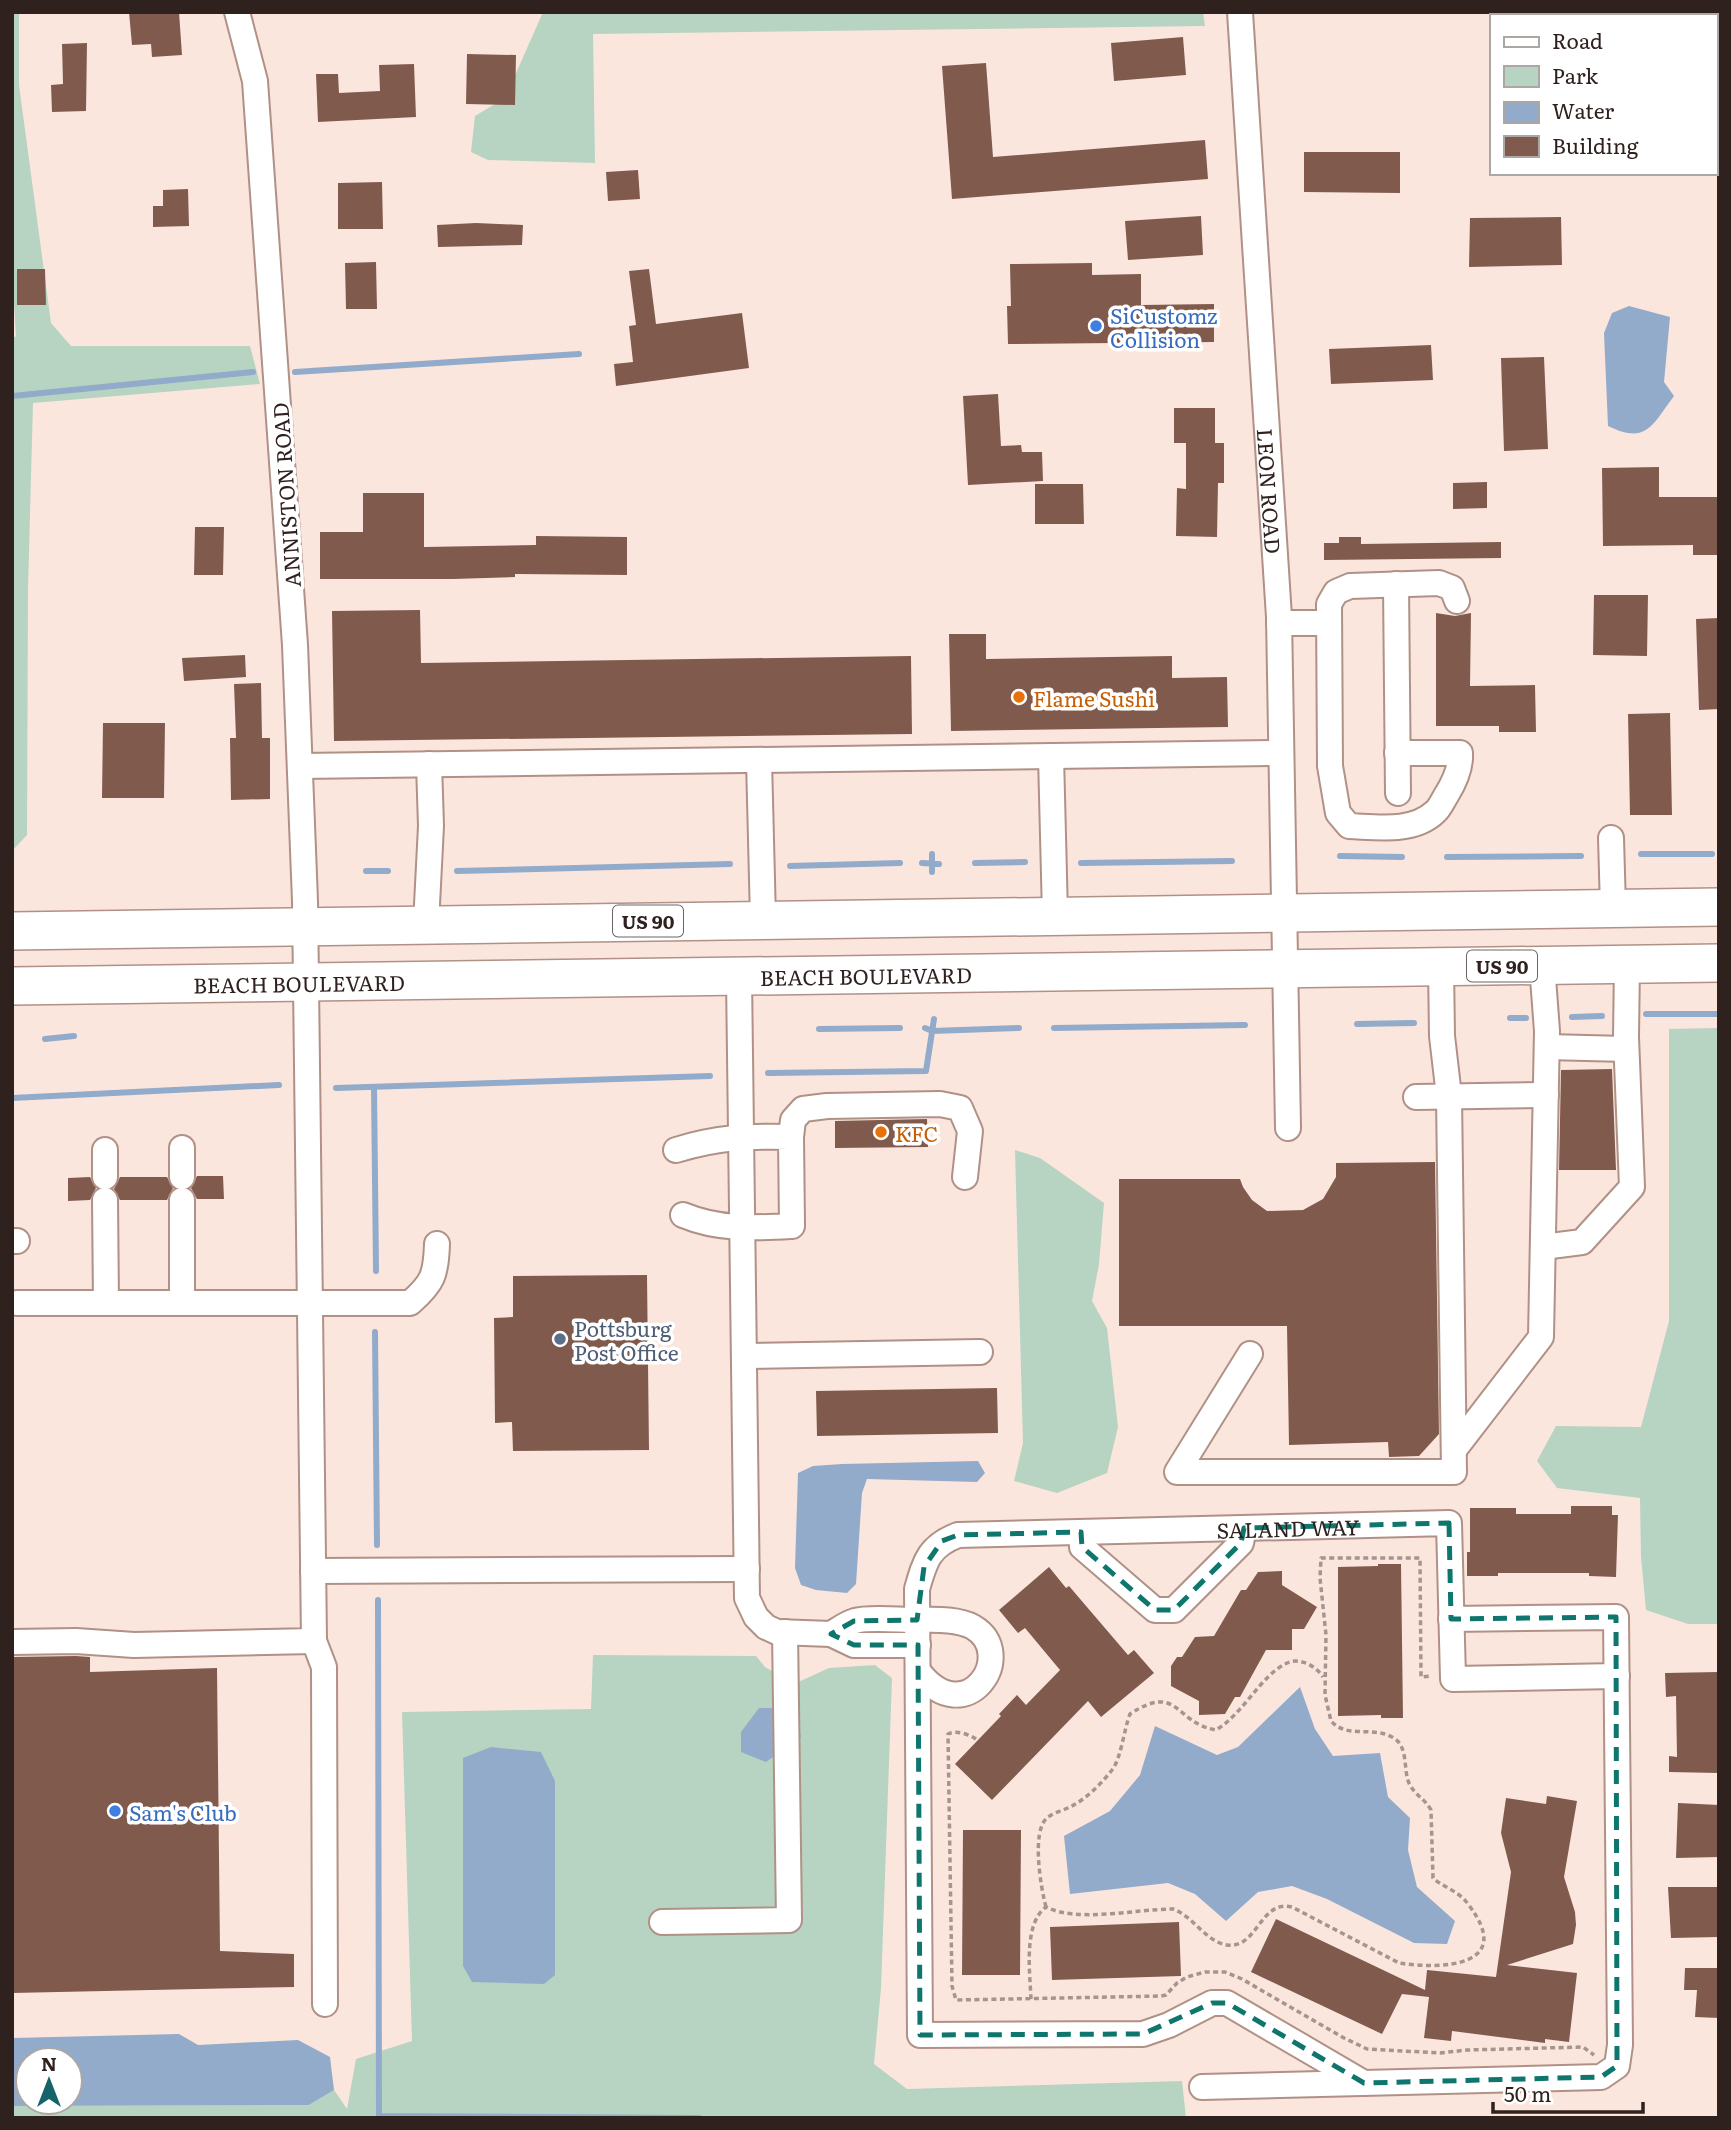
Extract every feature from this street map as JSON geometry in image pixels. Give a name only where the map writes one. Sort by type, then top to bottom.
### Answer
[{"type":"highway","name":"US 90","points":[[12,931],[1719,907]]},
{"type":"highway","name":"BEACH BOULEVARD","points":[[12,986],[1719,963]]},
{"type":"street","name":"ANNISTON ROAD","points":[[237,12],[255,81],[294,628],[306,925],[308,1303],[314,1641],[324,1667],[325,2004]]},
{"type":"street","name":"LEON ROAD","points":[[1240,12],[1279,623],[1288,1128]]},
{"type":"street","points":[[1397,752],[1460,752],[1461,765],[1452,787],[1435,812],[1416,824],[1349,826],[1338,813],[1330,766],[1329,604],[1336,592],[1350,586],[1396,584],[1439,583],[1452,588],[1457,601]]},
{"type":"street","points":[[1396,584],[1398,793]]},
{"type":"street","points":[[1279,623],[1329,623]]},
{"type":"street","points":[[300,766],[1281,753]]},
{"type":"street","points":[[1051,756],[1055,915]]},
{"type":"street","points":[[759,760],[763,919]]},
{"type":"street","points":[[426,924],[431,826],[429,764]]},
{"type":"street","points":[[1611,838],[1613,908]]},
{"type":"street","points":[[1543,1247],[1582,1242],[1632,1187],[1626,1049],[1627,964]]},
{"type":"street","points":[[1454,1450],[1541,1337],[1547,1047],[1542,965]]},
{"type":"street","points":[[1250,1354],[1177,1472],[1454,1472],[1449,1096],[1442,1036],[1441,967]]},
{"type":"street","points":[[739,977],[747,1598],[756,1617],[777,1632],[831,1634],[854,1645],[918,1645]]},
{"type":"street","points":[[1547,1047],[1626,1049]]},
{"type":"street","points":[[1416,1097],[1546,1095]]},
{"type":"street","points":[[683,1215],[701,1223],[742,1228],[792,1226],[791,1137],[793,1120],[803,1109],[827,1106],[940,1104],[960,1108],[971,1131],[965,1177]]},
{"type":"street","points":[[676,1150],[702,1142],[741,1136],[791,1137]]},
{"type":"street","points":[[182,1149],[182,1303]]},
{"type":"street","points":[[105,1150],[106,1303]]},
{"type":"street","points":[[17,1303],[410,1303],[428,1288],[436,1265],[437,1244]]},
{"type":"street","points":[[744,1356],[980,1352]]},
{"type":"street","name":"SALAND WAY","points":[[1364,2082],[1227,2003],[1212,2003],[1169,2025],[1143,2034],[920,2035],[917,1590],[923,1567],[932,1551],[942,1541],[958,1535],[1449,1523],[1453,1674]]},
{"type":"street","points":[[1081,1532],[1082,1547],[1155,1609],[1174,1609],[1241,1543],[1244,1528]]},
{"type":"street","points":[[313,1571],[747,1569]]},
{"type":"street","points":[[1202,2087],[1601,2077],[1617,2066],[1620,2045],[1616,1617],[1451,1619]]},
{"type":"street","points":[[831,1634],[854,1620],[949,1621],[973,1628],[983,1636],[989,1647],[991,1659],[982,1682],[960,1695],[936,1690],[918,1671]]},
{"type":"street","points":[[662,1922],[789,1920],[785,1632]]},
{"type":"street","points":[[12,1642],[134,1644],[314,1641]]},
{"type":"street","points":[[1453,1674],[1453,1679],[1617,1676]]},
{"type":"path","points":[[1046,1907],[1066,1915],[1173,1909],[1186,1915],[1221,1944],[1230,1945],[1247,1940],[1269,1912],[1284,1905],[1399,1963],[1414,1966],[1462,1964],[1479,1955],[1484,1943],[1483,1929],[1468,1903],[1451,1888],[1433,1878],[1431,1810],[1408,1782],[1402,1748],[1394,1737],[1374,1731],[1352,1732],[1335,1726],[1331,1721],[1325,1679],[1321,1558],[1420,1558],[1421,1677],[1453,1674]]},
{"type":"path","points":[[1046,1907],[1041,1889],[1039,1833],[1048,1817],[1086,1797],[1111,1772],[1116,1764],[1130,1714],[1147,1703],[1166,1702],[1180,1709],[1196,1725],[1216,1730],[1228,1723],[1286,1663],[1297,1661],[1309,1664],[1319,1670],[1325,1679]]},
{"type":"path","points":[[976,1739],[963,1734],[948,1734],[953,1997],[961,2001],[1166,1995],[1177,1983],[1188,1977],[1205,1972],[1226,1972],[1367,2049],[1440,2053],[1583,2047],[1613,2068]]},
{"type":"path","points":[[1031,1999],[1029,1951],[1037,1914],[1046,1907]]},
{"type":"highlighted area","points":[[1449,1523],[1451,1619],[1616,1617],[1617,2066],[1601,2077],[1364,2083],[1227,2003],[1212,2003],[1143,2034],[920,2035],[918,1645],[854,1645],[831,1634],[854,1621],[917,1620],[924,1567],[942,1541],[958,1535],[1081,1532],[1082,1547],[1155,1610],[1174,1610],[1241,1543],[1244,1528]]},
{"type":"green space","points":[[12,12],[19,12],[19,85],[51,323],[71,346],[250,346],[260,384],[33,403],[28,589],[27,835],[12,851],[12,339],[16,336],[12,272]]},
{"type":"green space","points":[[543,12],[1203,12],[1205,26],[593,34],[595,163],[488,160],[471,152],[475,116],[505,98]]},
{"type":"green space","points":[[1719,1028],[1719,1624],[1688,1624],[1646,1610],[1641,1557],[1640,1498],[1557,1488],[1537,1461],[1556,1426],[1641,1427],[1669,1321],[1669,1029]]},
{"type":"green space","points":[[1015,1150],[1040,1158],[1104,1203],[1099,1264],[1092,1301],[1107,1328],[1118,1427],[1107,1473],[1057,1493],[1014,1481],[1023,1443]]},
{"type":"green space","points":[[593,1655],[756,1656],[765,1667],[794,1684],[829,1668],[875,1665],[892,1678],[881,1988],[874,2064],[907,2089],[1182,2081],[1186,2118],[12,2118],[12,2106],[14,2116],[84,2116],[84,2106],[309,2105],[334,2090],[347,2109],[356,2059],[412,2041],[402,1712],[591,1709]]},
{"type":"water","points":[[1629,306],[1670,317],[1664,382],[1674,396],[1654,423],[1640,433],[1621,431],[1608,426],[1604,333],[1612,313]]},
{"type":"water","points":[[978,1461],[985,1473],[977,1482],[867,1479],[862,1493],[856,1584],[847,1593],[816,1590],[801,1585],[795,1568],[798,1473],[813,1466],[842,1464]]},
{"type":"water","points":[[1300,1687],[1315,1729],[1333,1756],[1380,1753],[1388,1797],[1410,1818],[1408,1850],[1417,1887],[1455,1921],[1447,1944],[1414,1943],[1327,1899],[1292,1886],[1258,1892],[1226,1921],[1195,1894],[1168,1883],[1070,1894],[1064,1836],[1110,1811],[1140,1775],[1155,1726],[1217,1755],[1238,1747]]},
{"type":"water","points":[[759,1708],[771,1708],[799,1728],[801,1737],[766,1762],[741,1752],[741,1732]]},
{"type":"water","points":[[491,1747],[541,1752],[555,1781],[555,1975],[544,1984],[472,1982],[463,1966],[463,1758]]},
{"type":"water","points":[[179,2034],[198,2045],[298,2040],[330,2057],[334,2090],[309,2105],[84,2106],[84,2046],[14,2046],[12,2106],[12,2038]]},
{"type":"building","points":[[129,12],[179,12],[182,55],[152,57],[151,44],[132,45]]},
{"type":"building","points":[[1183,37],[1186,75],[1114,81],[1111,43]]},
{"type":"building","points":[[87,43],[86,111],[52,112],[51,85],[63,84],[62,44]]},
{"type":"building","points":[[467,54],[516,55],[515,105],[466,104]]},
{"type":"building","points":[[986,63],[993,157],[1205,140],[1208,179],[952,199],[942,66]]},
{"type":"building","points":[[414,64],[416,117],[318,122],[316,74],[338,74],[339,93],[380,91],[379,65]]},
{"type":"building","points":[[1304,152],[1400,152],[1400,193],[1304,192]]},
{"type":"building","points":[[638,170],[640,199],[608,201],[606,172]]},
{"type":"building","points":[[382,182],[383,229],[338,229],[338,183]]},
{"type":"building","points":[[188,189],[189,226],[153,227],[153,206],[163,206],[163,190]]},
{"type":"building","points":[[1201,216],[1203,255],[1128,260],[1125,221]]},
{"type":"building","points":[[1561,217],[1562,265],[1469,267],[1470,218]]},
{"type":"building","points":[[437,225],[523,225],[522,245],[438,247]]},
{"type":"building","points":[[376,262],[377,309],[346,309],[345,263]]},
{"type":"building","points":[[1092,263],[1092,275],[1141,274],[1141,305],[1214,304],[1214,342],[1008,344],[1010,264]]},
{"type":"building","points":[[17,269],[45,269],[46,305],[17,305]]},
{"type":"building","points":[[649,269],[656,324],[742,313],[749,368],[616,386],[614,364],[633,362],[629,326],[636,325],[629,271]]},
{"type":"building","points":[[1431,345],[1433,380],[1331,384],[1329,349]]},
{"type":"building","points":[[1544,357],[1548,449],[1504,451],[1501,358]]},
{"type":"building","points":[[998,394],[1001,446],[1021,445],[1022,452],[1042,452],[1043,481],[968,485],[963,396]]},
{"type":"building","points":[[1174,408],[1215,408],[1215,443],[1224,443],[1224,483],[1218,483],[1217,537],[1176,536],[1177,488],[1186,489],[1186,443],[1174,443]]},
{"type":"building","points":[[1659,467],[1659,497],[1719,497],[1719,555],[1693,555],[1693,545],[1603,546],[1602,468]]},
{"type":"building","points":[[1487,482],[1487,508],[1453,509],[1453,483]]},
{"type":"building","points":[[1035,484],[1083,484],[1084,524],[1035,524]]},
{"type":"building","points":[[363,493],[424,493],[424,547],[536,545],[536,536],[627,537],[627,575],[515,574],[515,577],[453,579],[320,579],[320,532],[363,532]]},
{"type":"building","points":[[195,527],[224,527],[223,575],[194,575]]},
{"type":"building","points":[[1339,537],[1361,537],[1361,544],[1501,542],[1501,558],[1324,560],[1324,543],[1339,543]]},
{"type":"building","points":[[1594,595],[1648,595],[1647,656],[1593,655]]},
{"type":"building","points":[[420,610],[421,663],[911,656],[912,734],[334,741],[332,611]]},
{"type":"building","points":[[1436,613],[1455,616],[1471,613],[1470,686],[1535,685],[1536,732],[1499,732],[1499,726],[1436,726]]},
{"type":"building","points":[[1719,618],[1719,709],[1699,710],[1696,619]]},
{"type":"building","points":[[949,634],[986,634],[986,659],[1172,656],[1172,678],[1227,677],[1228,727],[951,731]]},
{"type":"building","points":[[245,655],[246,677],[184,681],[182,658]]},
{"type":"building","points":[[261,683],[262,738],[270,738],[270,799],[231,800],[230,738],[236,738],[234,684]]},
{"type":"building","points":[[1670,713],[1672,815],[1630,815],[1628,714]]},
{"type":"building","points":[[103,723],[165,723],[164,798],[102,798]]},
{"type":"building","points":[[1612,1069],[1616,1170],[1559,1170],[1561,1070]]},
{"type":"building","name":"KFC","points":[[927,1119],[928,1147],[835,1148],[835,1121]]},
{"type":"building","points":[[1435,1162],[1439,1434],[1419,1456],[1389,1457],[1388,1442],[1289,1445],[1287,1326],[1119,1326],[1119,1179],[1240,1179],[1252,1200],[1267,1211],[1303,1210],[1323,1199],[1336,1177],[1336,1163]]},
{"type":"building","points":[[197,1176],[223,1176],[224,1199],[197,1199],[191,1188]]},
{"type":"building","points":[[90,1177],[96,1188],[90,1200],[68,1201],[68,1178]]},
{"type":"building","points":[[120,1177],[167,1177],[173,1188],[167,1200],[120,1200],[114,1189]]},
{"type":"building","points":[[647,1275],[649,1450],[513,1451],[512,1422],[495,1423],[494,1318],[513,1317],[513,1276]]},
{"type":"building","points":[[997,1388],[998,1433],[817,1436],[816,1391]]},
{"type":"building","points":[[1571,1506],[1612,1506],[1612,1515],[1618,1515],[1616,1577],[1589,1576],[1589,1573],[1498,1573],[1498,1576],[1467,1576],[1470,1508],[1516,1508],[1516,1514],[1571,1514]]},
{"type":"building","points":[[1401,1564],[1403,1718],[1381,1718],[1381,1715],[1338,1716],[1338,1567]]},
{"type":"building","points":[[1049,1567],[1066,1588],[1069,1586],[1128,1655],[1134,1650],[1154,1673],[1101,1717],[1088,1701],[992,1800],[955,1764],[1001,1716],[999,1714],[1017,1695],[1026,1705],[1060,1670],[1025,1628],[1018,1633],[999,1610]]},
{"type":"building","points":[[1282,1571],[1282,1585],[1317,1607],[1304,1629],[1292,1629],[1292,1650],[1266,1650],[1240,1697],[1235,1697],[1225,1714],[1199,1715],[1199,1701],[1171,1686],[1171,1666],[1177,1657],[1182,1657],[1195,1637],[1214,1636],[1241,1590],[1246,1590],[1258,1572]]},
{"type":"building","name":"Sam's Club","points":[[12,1657],[90,1657],[90,1672],[217,1668],[220,1951],[294,1954],[294,1987],[12,1993]]},
{"type":"building","points":[[1718,1672],[1719,1773],[1669,1772],[1669,1756],[1677,1757],[1676,1696],[1666,1697],[1665,1673]]},
{"type":"building","points":[[1547,1796],[1577,1801],[1564,1877],[1575,1912],[1573,1944],[1507,1965],[1577,1973],[1569,2042],[1545,2039],[1545,2043],[1452,2031],[1451,2041],[1424,2038],[1429,1997],[1402,1994],[1382,2034],[1251,1972],[1276,1919],[1425,1990],[1427,1970],[1496,1977],[1511,1872],[1501,1833],[1506,1798],[1546,1804]]},
{"type":"building","points":[[1678,1803],[1719,1805],[1719,1857],[1676,1858]]},
{"type":"building","points":[[963,1830],[1021,1830],[1020,1975],[962,1975]]},
{"type":"building","points":[[1668,1887],[1719,1887],[1719,1937],[1671,1938]]},
{"type":"building","points":[[1179,1922],[1181,1976],[1052,1980],[1050,1927]]},
{"type":"building","points":[[1685,1968],[1719,1968],[1719,2018],[1695,2017],[1697,1990],[1684,1990]]},
{"type":"waterway","points":[[295,372],[579,354]]},
{"type":"waterway","points":[[12,396],[253,372]]},
{"type":"waterway","points":[[932,854],[932,872]]},
{"type":"waterway","points":[[1641,854],[1712,854]]},
{"type":"waterway","points":[[1340,856],[1402,857]]},
{"type":"waterway","points":[[1447,857],[1581,856]]},
{"type":"waterway","points":[[1081,863],[1232,861]]},
{"type":"waterway","points":[[975,863],[1025,862]]},
{"type":"waterway","points":[[790,866],[900,863]]},
{"type":"waterway","points":[[922,863],[939,864]]},
{"type":"waterway","points":[[457,871],[730,864]]},
{"type":"waterway","points":[[366,871],[388,871]]},
{"type":"waterway","points":[[1646,1014],[1719,1014]]},
{"type":"waterway","points":[[1572,1017],[1602,1016]]},
{"type":"waterway","points":[[1510,1018],[1526,1018]]},
{"type":"waterway","points":[[768,1073],[926,1071],[934,1019]]},
{"type":"waterway","points":[[1357,1024],[1414,1023]]},
{"type":"waterway","points":[[1054,1028],[1245,1025]]},
{"type":"waterway","points":[[819,1029],[900,1028]]},
{"type":"waterway","points":[[925,1028],[932,1031],[1019,1028]]},
{"type":"waterway","points":[[45,1039],[74,1036]]},
{"type":"waterway","points":[[336,1088],[710,1076]]},
{"type":"waterway","points":[[12,1098],[279,1085]]},
{"type":"waterway","points":[[374,1087],[376,1271]]},
{"type":"waterway","points":[[375,1332],[377,1545]]},
{"type":"waterway","points":[[378,1600],[379,2116],[699,2118]]},
{"type":"place","name":"SiCustomz Collision","points":[[1096,326]]},
{"type":"place","name":"Flame Sushi","points":[[1019,697]]},
{"type":"place","name":"KFC","points":[[881,1132]]},
{"type":"place","name":"Pottsburg Post Office","points":[[560,1339]]},
{"type":"place","name":"Sam's Club","points":[[115,1811]]}]
